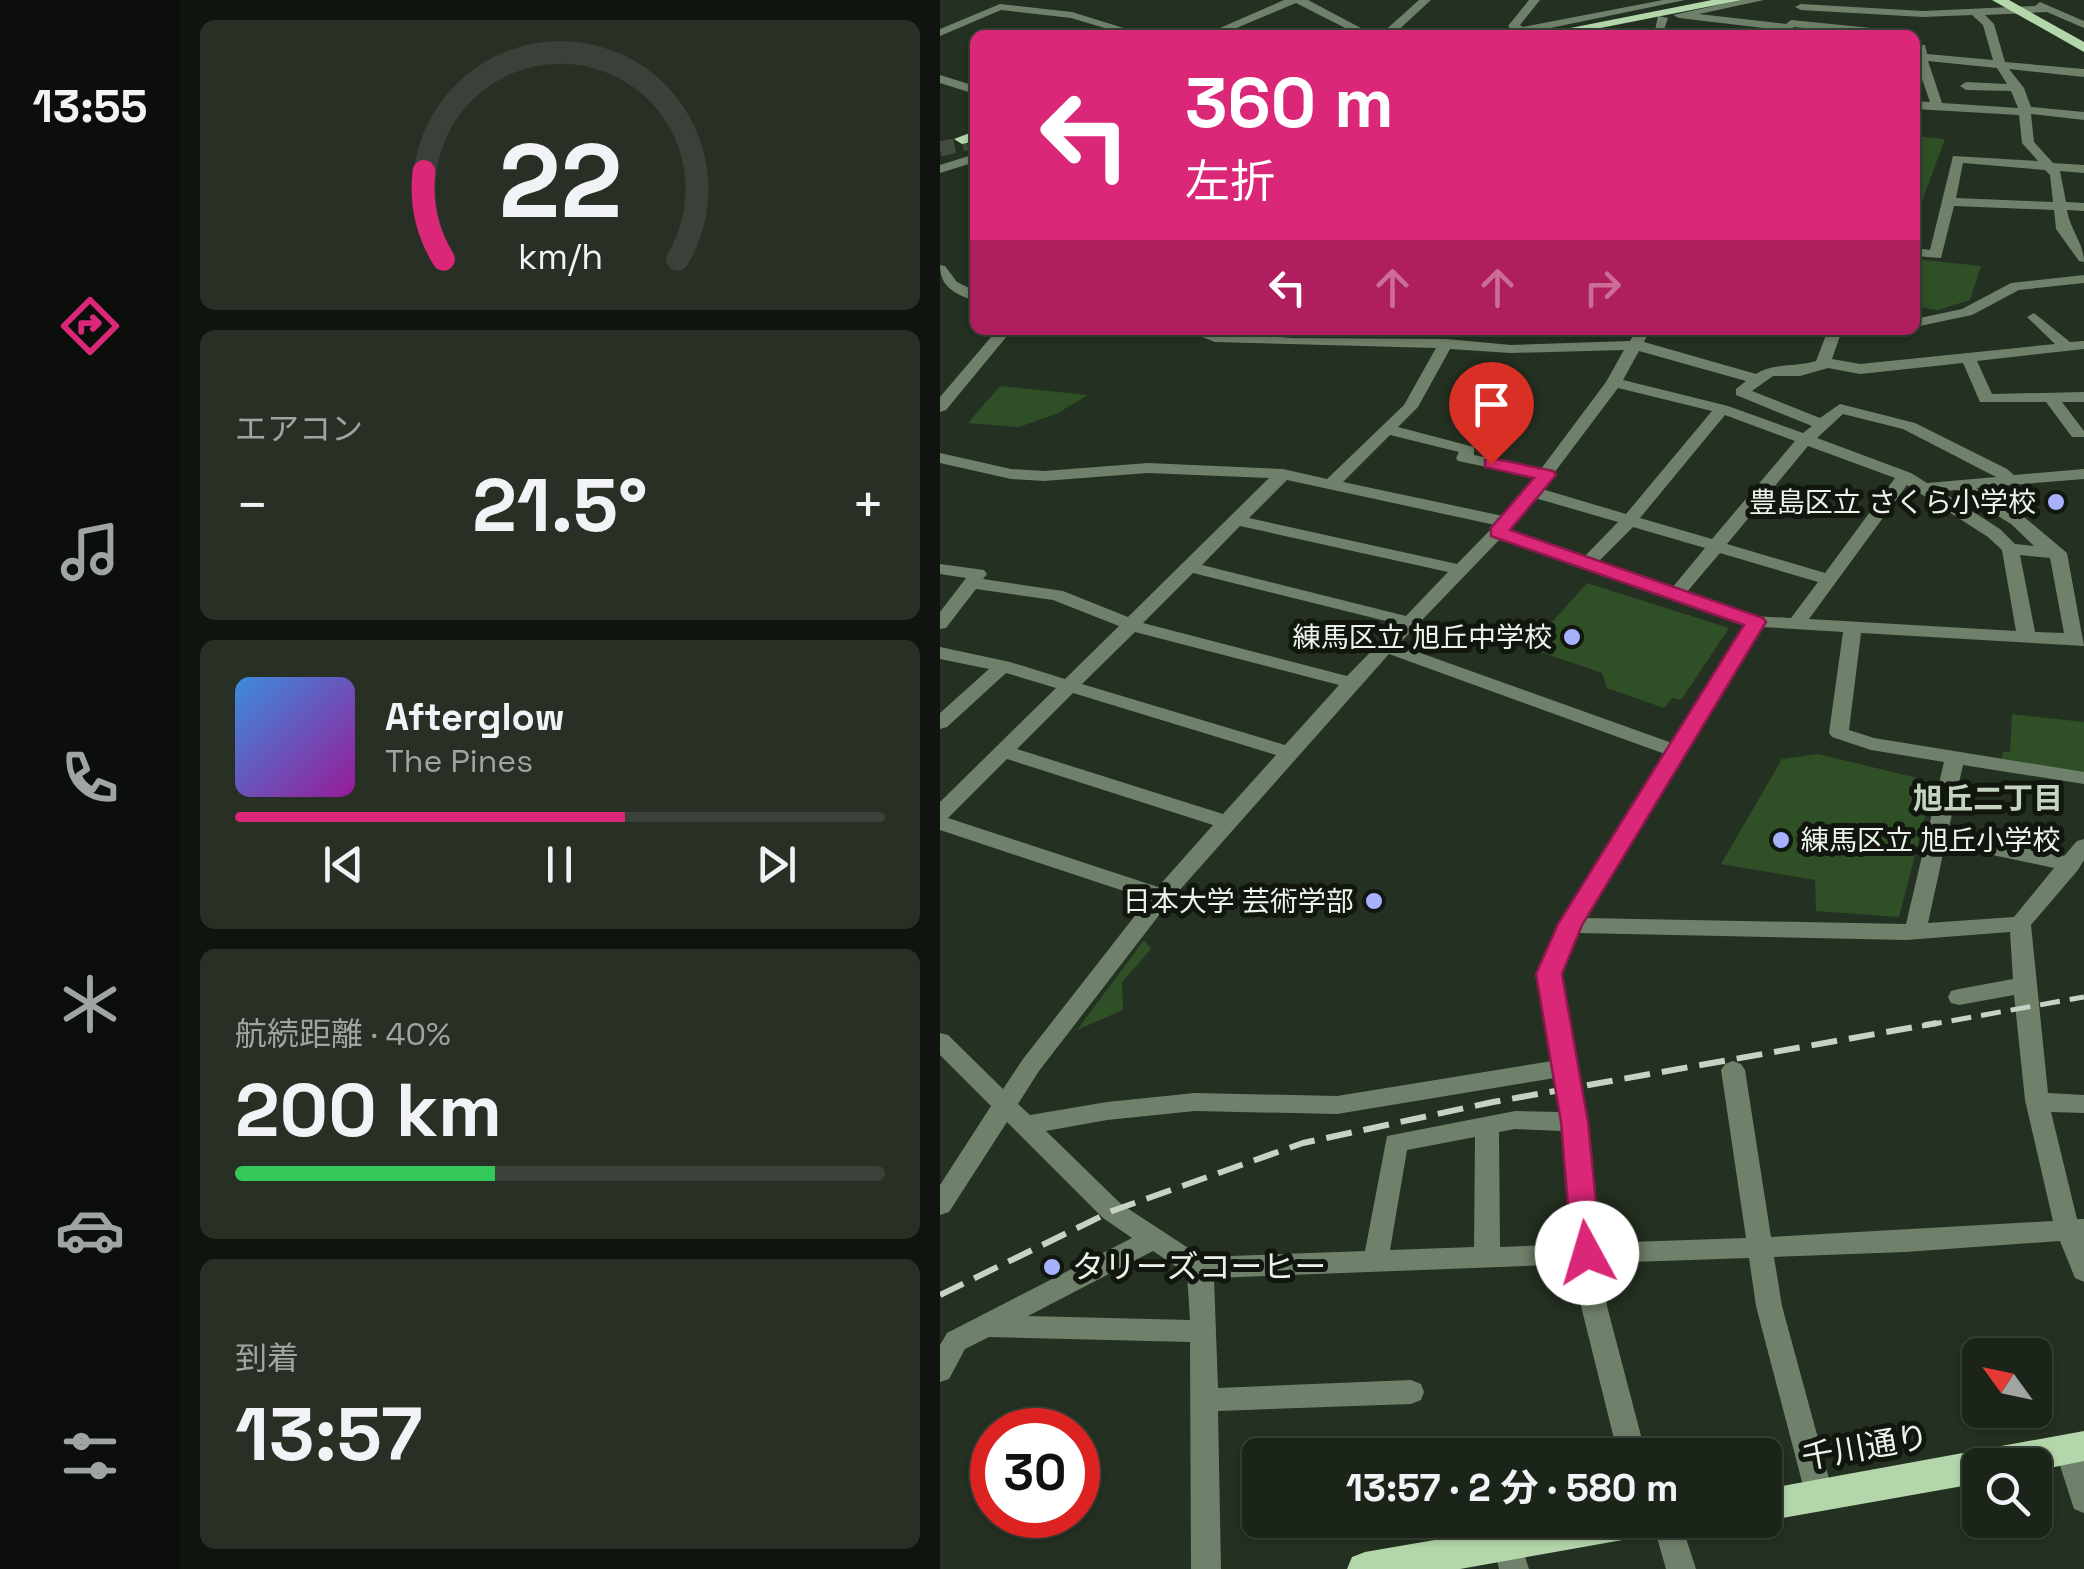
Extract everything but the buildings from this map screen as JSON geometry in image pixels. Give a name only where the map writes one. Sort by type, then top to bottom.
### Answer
[{"type":"main road","points":[[1536,30],[1704,0]]},
{"type":"main road","points":[[1572,30],[1735,0]]},
{"type":"main road","points":[[1999,0],[2024,6],[2084,48]]},
{"type":"main road","points":[[2052,1453],[2077,1448]]},
{"type":"main road","name":"千川通り","points":[[1782,1503],[1962,1470]]},
{"type":"main road","points":[[1365,1569],[1510,1556],[1578,1538]]},
{"type":"street","points":[[940,33],[1015,0]]},
{"type":"street","points":[[1222,30],[1297,0],[1361,30]]},
{"type":"street","points":[[1391,30],[1424,0]]},
{"type":"street","points":[[1517,30],[1514,26],[1535,0]]},
{"type":"street","points":[[1534,30],[1680,0]]},
{"type":"street","points":[[1588,30],[1759,0]]},
{"type":"street","points":[[1679,15],[1789,29],[1802,3],[1978,14],[2024,6],[2049,9],[2084,25]]},
{"type":"street","points":[[1852,30],[1858,5]]},
{"type":"street","points":[[1000,6],[1072,15],[1123,30]]},
{"type":"street","points":[[1978,14],[1988,24],[2002,65],[2018,88],[2026,111],[2028,143],[2050,166],[2060,186],[2063,229],[2084,258]]},
{"type":"street","points":[[1656,16],[1658,30]]},
{"type":"street","points":[[1345,30],[1355,26]]},
{"type":"street","points":[[1920,56],[2084,73]]},
{"type":"street","points":[[1920,60],[1933,86],[1936,106]]},
{"type":"street","points":[[957,83],[970,77]]},
{"type":"street","points":[[940,80],[970,88]]},
{"type":"street","points":[[1920,85],[1933,86]]},
{"type":"street","points":[[1966,86],[2018,88]]},
{"type":"street","points":[[1920,105],[2084,116]]},
{"type":"street","points":[[940,168],[970,145]]},
{"type":"street","points":[[1920,252],[1936,254],[1958,159],[2084,169]]},
{"type":"street","points":[[1948,202],[2084,207]]},
{"type":"street","points":[[940,269],[946,286],[970,295]]},
{"type":"street","points":[[946,286],[970,279]]},
{"type":"street","points":[[1920,323],[1967,312],[2016,286],[2084,279]]},
{"type":"street","points":[[2034,316],[2078,347]]},
{"type":"street","points":[[940,407],[1001,335]]},
{"type":"street","points":[[1293,335],[1453,339],[1510,349],[1639,337],[1755,380]]},
{"type":"street","points":[[1823,364],[1832,335]]},
{"type":"street","points":[[940,1205],[1013,1117],[1061,1024],[1162,896],[1351,683],[1503,527],[1547,475],[1614,382],[1639,337]]},
{"type":"street","points":[[1331,484],[1410,408],[1453,339]]},
{"type":"street","points":[[1821,424],[1741,392],[1769,372],[1800,371],[1823,364],[2078,347]]},
{"type":"street","points":[[1968,357],[1986,400],[2084,396]]},
{"type":"street","points":[[940,377],[964,380]]},
{"type":"street","points":[[940,458],[1011,474],[1072,476],[1185,468],[1283,474],[1503,527],[1586,564],[1756,622],[2079,639],[2058,553],[2010,549],[1905,476],[1722,408],[1614,382]]},
{"type":"street","points":[[2051,398],[2078,434]]},
{"type":"street","points":[[1586,564],[1630,520],[1722,408]]},
{"type":"street","points":[[1675,596],[1805,440],[1840,409],[1910,426],[2002,472],[2009,480]]},
{"type":"street","points":[[1386,429],[1468,450],[1464,458],[1547,475]]},
{"type":"street","points":[[940,814],[1283,474]]},
{"type":"street","points":[[1923,488],[2084,474]]},
{"type":"street","points":[[1796,624],[1905,476]]},
{"type":"street","points":[[1959,485],[2017,520],[2052,552]]},
{"type":"street","points":[[1532,492],[1828,578]]},
{"type":"street","points":[[1946,528],[1956,508]]},
{"type":"street","points":[[1237,520],[1461,570]]},
{"type":"street","points":[[2010,549],[2026,635]]},
{"type":"street","points":[[1190,567],[1410,622]]},
{"type":"street","points":[[940,569],[978,574],[940,624]]},
{"type":"street","points":[[971,583],[1057,594],[1131,625],[1351,683]]},
{"type":"street","points":[[1628,1438],[1594,1306],[1574,1122],[1549,974],[1570,924],[1756,622]]},
{"type":"street","points":[[1853,626],[1840,732],[1871,744],[2084,778]]},
{"type":"street","points":[[1386,646],[1677,752]]},
{"type":"street","points":[[940,653],[1003,666],[1289,753]]},
{"type":"street","points":[[940,724],[1003,666]]},
{"type":"street","points":[[1003,752],[1226,822]]},
{"type":"street","points":[[1915,931],[1955,758]]},
{"type":"street","points":[[940,822],[1162,896]]},
{"type":"street","points":[[1938,837],[2070,865]]},
{"type":"street","points":[[2084,846],[2020,924],[2028,1055],[2084,1270]]},
{"type":"street","points":[[1570,924],[1915,931],[2020,924]]},
{"type":"street","points":[[1960,997],[2024,985]]},
{"type":"street","points":[[940,1041],[1112,1211],[1150,1240],[1198,1268],[1905,1242],[2075,1229]]},
{"type":"street","points":[[1013,1117],[1195,1102],[1338,1105],[1564,1068]]},
{"type":"street","points":[[1734,1070],[1769,1306],[1820,1497]]},
{"type":"street","points":[[2039,1102],[2084,1104]]},
{"type":"street","points":[[1376,1261],[1396,1143],[1515,1120],[1574,1122]]},
{"type":"street","points":[[1487,1257],[1488,1124]]},
{"type":"street","points":[[940,1371],[956,1341],[1150,1240]]},
{"type":"street","points":[[1198,1268],[1203,1283],[1206,1569]]},
{"type":"street","points":[[986,1326],[1203,1331]]},
{"type":"street","points":[[1203,1400],[1411,1392]]},
{"type":"street","points":[[2077,1448],[2084,1500]]},
{"type":"street","points":[[1672,1538],[1682,1569]]},
{"type":"green space","points":[[1920,136],[1945,139],[1922,201]]},
{"type":"green space","points":[[1920,260],[1981,266],[1970,300],[1938,310],[1920,308]]},
{"type":"green space","points":[[1000,386],[1088,395],[1058,413],[1019,427],[968,423]]},
{"type":"green space","points":[[1587,583],[1729,628],[1681,700],[1672,698],[1664,708],[1607,688],[1602,673],[1529,648]]},
{"type":"green space","points":[[2012,714],[2084,722],[2084,773],[2001,761],[2003,752],[2010,752]]},
{"type":"green space","points":[[1818,754],[1934,782],[1899,917],[1816,911],[1815,880],[1721,864],[1782,759]]},
{"type":"green space","points":[[1144,940],[1151,949],[1122,982],[1123,1010],[1077,1030]]},
{"type":"tunnel","points":[[940,149],[967,143]]},
{"type":"railway","points":[[1922,1026],[2084,997]]},
{"type":"railway","points":[[940,1295],[1112,1211],[1303,1143],[1493,1102],[1937,1023]]},
{"type":"place","name":"豊島区立 さくら小学校","points":[[2056,502]]},
{"type":"place","name":"練馬区立 旭丘中学校","points":[[1572,637]]},
{"type":"place","name":"練馬区立 旭丘小学校","points":[[1781,840]]},
{"type":"place","name":"日本大学 芸術学部","points":[[1374,901]]},
{"type":"place","name":"タリーズコーヒー","points":[[1052,1267]]},
{"type":"district","name":"旭丘二丁目","points":[[1988,799]]},
{"type":"route","points":[[1491,464],[1547,475],[1498,532],[1756,622],[1570,924],[1549,974],[1574,1122],[1587,1253]]}]
